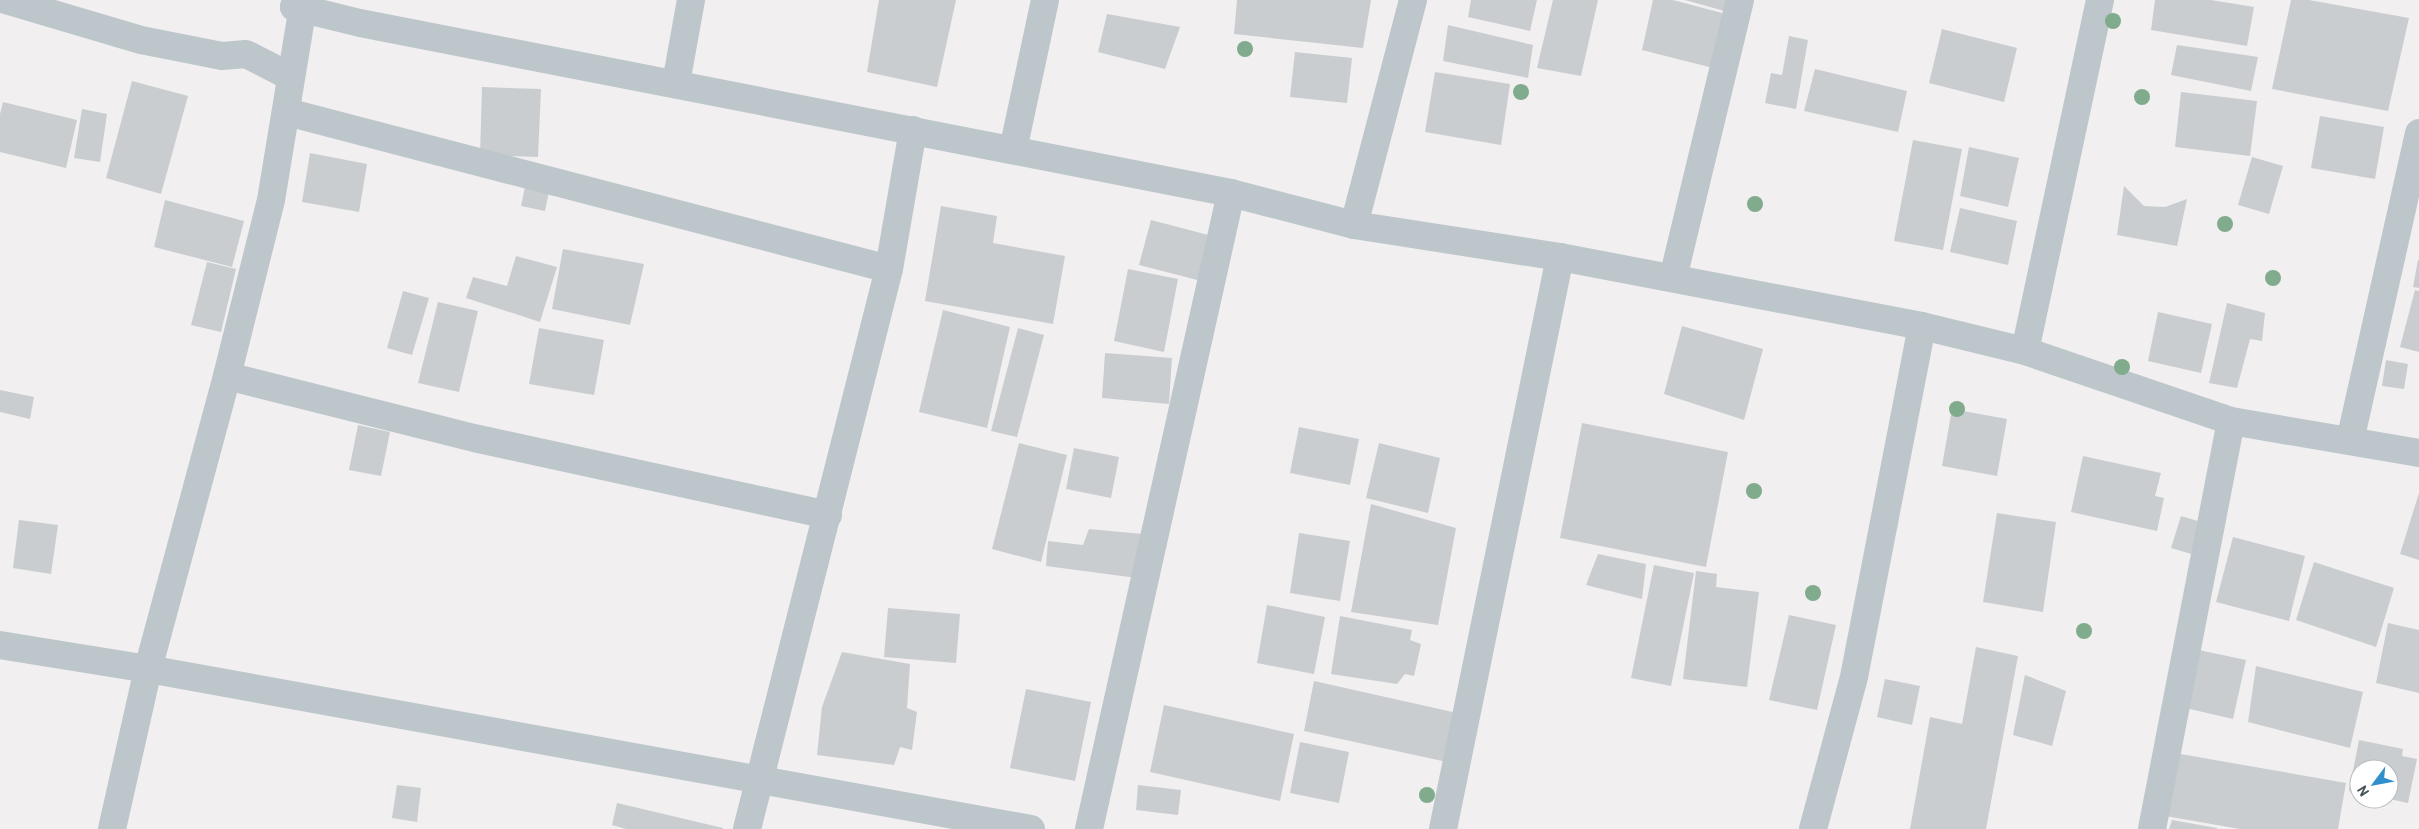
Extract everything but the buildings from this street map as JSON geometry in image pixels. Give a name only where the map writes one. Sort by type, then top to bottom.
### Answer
[{"type":"street","points":[[6,0],[141,40],[222,56],[246,54],[291,77]]},
{"type":"street","points":[[676,83],[691,0]]},
{"type":"street","points":[[1013,150],[1045,0]]},
{"type":"street","points":[[1354,225],[1413,0]]},
{"type":"street","points":[[1673,278],[1740,0]]},
{"type":"street","points":[[2025,351],[2100,0]]},
{"type":"street","points":[[112,829],[148,668],[228,376],[271,200],[302,12],[295,4]]},
{"type":"street","points":[[295,4],[360,23],[676,83],[1231,193],[1354,225],[1560,257],[1922,326],[2025,351],[2231,421],[2419,453]]},
{"type":"street","points":[[287,112],[889,268]]},
{"type":"street","points":[[747,829],[889,268],[913,130]]},
{"type":"street","points":[[2350,441],[2419,133]]},
{"type":"street","points":[[1090,829],[1231,193]]},
{"type":"street","points":[[1443,829],[1560,257]]},
{"type":"street","points":[[1813,829],[1854,677],[1922,326]]},
{"type":"street","points":[[228,376],[474,438],[828,515]]},
{"type":"street","points":[[2152,829],[2231,421]]},
{"type":"street","points":[[0,645],[148,668],[1031,829]]}]
